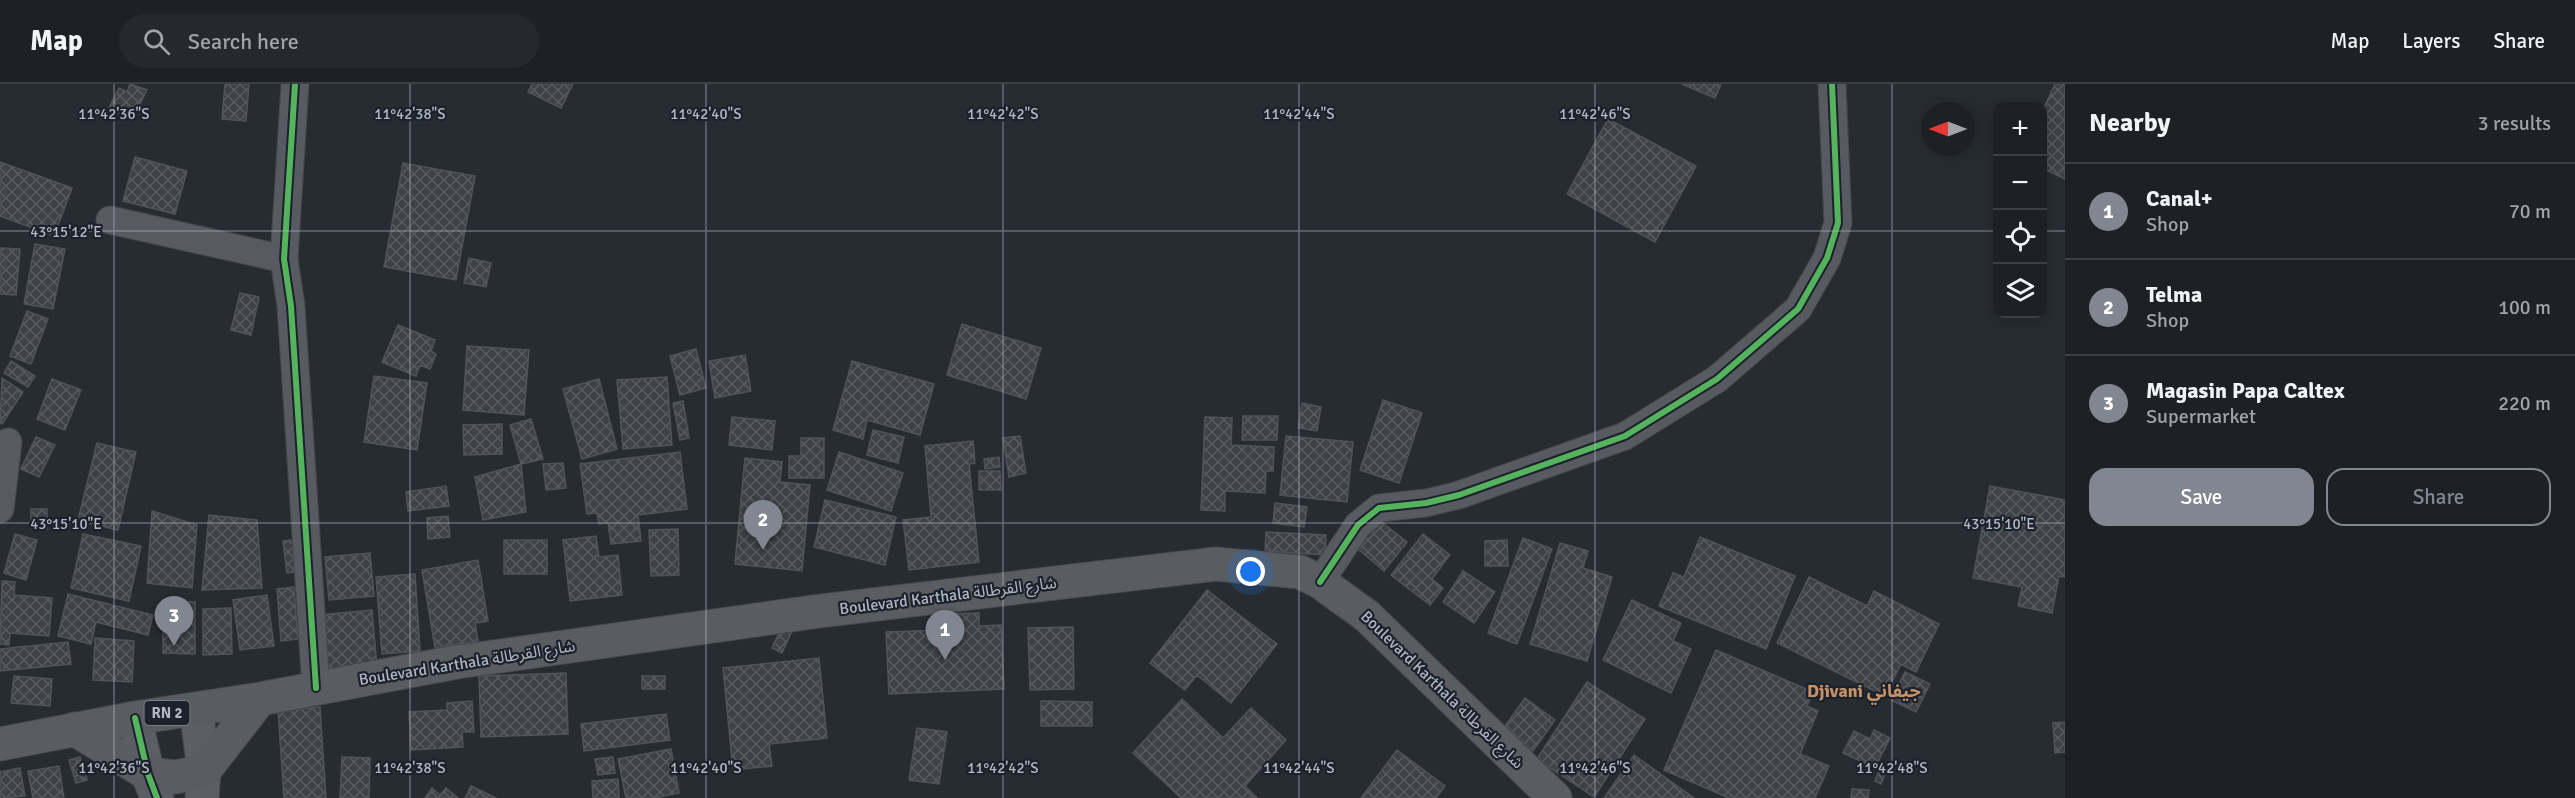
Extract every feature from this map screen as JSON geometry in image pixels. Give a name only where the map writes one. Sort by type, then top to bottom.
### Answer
[{"type":"main road","name":"Boulevard Karthala شارع القرطالة","points":[[0,744],[457,662],[820,610],[1216,564],[1300,572],[1320,582],[1367,616],[1555,798]]},
{"type":"main road","points":[[74,729],[153,786],[176,777],[203,785],[260,699]]},
{"type":"street","points":[[295,84],[284,259],[291,306],[316,688]]},
{"type":"street","points":[[1320,582],[1358,525],[1379,507],[1426,503],[1459,495],[1625,436],[1717,379],[1798,309],[1827,258],[1838,223],[1832,84]]},
{"type":"street","points":[[110,220],[284,259]]},
{"type":"street","points":[[0,509],[8,442]]},
{"type":"street","points":[[196,709],[203,785]]},
{"type":"street","points":[[135,718],[153,786]]},
{"type":"building","points":[[130,84],[147,90],[132,120],[109,108],[119,88],[127,92]]},
{"type":"building","points":[[225,84],[249,84],[246,121],[222,119]]},
{"type":"building","points":[[532,84],[573,84],[561,108],[528,92]]},
{"type":"building","points":[[1682,84],[1721,84],[1715,98]]},
{"type":"building","points":[[2055,84],[2065,84],[2065,179],[2047,170],[2047,102]]},
{"type":"building","points":[[1608,119],[1696,166],[1655,242],[1567,194]]},
{"type":"building","points":[[135,157],[187,171],[175,214],[123,201]]},
{"type":"building","points":[[0,162],[72,188],[54,236],[0,216]]},
{"type":"building","points":[[403,163],[475,176],[456,280],[384,267]]},
{"type":"building","points":[[35,244],[65,249],[53,309],[24,304]]},
{"type":"building","points":[[0,248],[20,249],[16,295],[0,294]]},
{"type":"building","points":[[469,258],[491,263],[486,287],[464,283]]},
{"type":"building","points":[[240,293],[259,297],[251,335],[231,330]]},
{"type":"building","points":[[27,311],[48,319],[31,364],[10,356]]},
{"type":"building","points":[[962,324],[1041,348],[1026,399],[947,375]]},
{"type":"building","points":[[398,325],[435,340],[431,351],[436,354],[430,369],[420,365],[416,376],[382,362]]},
{"type":"building","points":[[467,346],[529,350],[524,415],[463,410]]},
{"type":"building","points":[[696,349],[706,388],[680,395],[670,356]]},
{"type":"building","points":[[745,355],[751,391],[715,398],[709,361]]},
{"type":"building","points":[[11,361],[35,376],[28,387],[4,373]]},
{"type":"building","points":[[852,361],[934,384],[920,435],[867,420],[863,439],[833,430]]},
{"type":"building","points":[[374,376],[427,383],[417,450],[364,442]]},
{"type":"building","points":[[667,377],[672,445],[623,449],[617,380]]},
{"type":"building","points":[[2,378],[23,392],[2,424],[0,423]]},
{"type":"building","points":[[52,379],[81,390],[65,430],[37,419]]},
{"type":"building","points":[[599,379],[617,449],[582,459],[563,389]]},
{"type":"building","points":[[1383,400],[1422,413],[1399,483],[1360,470]]},
{"type":"building","points":[[683,401],[689,438],[680,440],[673,403]]},
{"type":"building","points":[[1302,403],[1321,407],[1317,431],[1298,428]]},
{"type":"building","points":[[1243,416],[1278,416],[1277,440],[1242,440]]},
{"type":"building","points":[[732,417],[775,421],[772,450],[729,445]]},
{"type":"building","points":[[1205,417],[1232,418],[1231,445],[1274,447],[1273,471],[1266,471],[1265,493],[1225,491],[1225,511],[1201,510]]},
{"type":"building","points":[[531,419],[543,459],[521,464],[510,425]]},
{"type":"building","points":[[502,424],[502,454],[464,455],[463,425]]},
{"type":"building","points":[[873,430],[904,437],[898,463],[867,455]]},
{"type":"building","points":[[1020,436],[1026,473],[1009,477],[1003,438]]},
{"type":"building","points":[[1286,436],[1353,442],[1347,502],[1280,495]]},
{"type":"building","points":[[36,437],[55,445],[39,477],[21,469]]},
{"type":"building","points":[[801,438],[824,438],[824,478],[789,478],[789,456],[801,456]]},
{"type":"building","points":[[973,441],[975,463],[969,464],[979,562],[909,570],[903,520],[931,517],[925,446]]},
{"type":"building","points":[[97,443],[136,452],[118,530],[78,520]]},
{"type":"building","points":[[680,452],[687,509],[638,515],[641,541],[611,544],[608,523],[599,524],[597,513],[587,514],[580,464]]},
{"type":"building","points":[[839,452],[903,473],[891,511],[827,490]]},
{"type":"building","points":[[999,457],[1000,467],[985,469],[984,459]]},
{"type":"building","points":[[745,458],[782,462],[780,482],[810,485],[802,571],[735,564]]},
{"type":"building","points":[[563,463],[566,488],[546,490],[543,464]]},
{"type":"building","points":[[521,464],[526,512],[483,520],[475,477]]},
{"type":"building","points":[[979,471],[1000,471],[1001,490],[979,490]]},
{"type":"building","points":[[446,486],[449,506],[408,511],[406,492]]},
{"type":"building","points":[[1990,486],[2065,500],[2065,577],[2059,576],[2052,613],[2018,606],[2022,587],[1973,578]]},
{"type":"building","points":[[825,500],[896,517],[885,565],[814,547]]},
{"type":"building","points":[[1275,503],[1307,507],[1304,527],[1273,523]]},
{"type":"building","points":[[31,509],[47,509],[47,529],[31,528]]},
{"type":"building","points":[[152,511],[197,525],[192,588],[147,583]]},
{"type":"building","points":[[209,515],[257,520],[262,588],[202,590]]},
{"type":"building","points":[[448,516],[450,537],[428,539],[427,518]]},
{"type":"building","points":[[1374,516],[1407,542],[1384,571],[1352,544]]},
{"type":"building","points":[[678,529],[679,575],[651,576],[649,530]]},
{"type":"building","points":[[1266,532],[1326,535],[1325,555],[1265,551]]},
{"type":"building","points":[[15,534],[37,540],[26,580],[4,573]]},
{"type":"building","points":[[83,534],[141,546],[129,601],[71,588]]},
{"type":"building","points":[[1423,534],[1450,555],[1432,579],[1443,588],[1430,605],[1391,575]]},
{"type":"building","points":[[596,536],[599,557],[618,555],[622,595],[570,601],[563,540]]},
{"type":"building","points":[[1700,537],[1795,576],[1766,649],[1659,606],[1673,573],[1684,577]]},
{"type":"building","points":[[1523,538],[1552,549],[1517,644],[1488,633]]},
{"type":"building","points":[[299,539],[304,571],[287,573],[283,541]]},
{"type":"building","points":[[504,540],[547,540],[547,574],[504,574]]},
{"type":"building","points":[[1507,540],[1508,566],[1485,566],[1485,541]]},
{"type":"building","points":[[1560,543],[1588,551],[1583,568],[1612,577],[1587,661],[1530,644]]},
{"type":"building","points":[[370,553],[374,596],[329,600],[325,557]]},
{"type":"building","points":[[478,560],[488,621],[475,623],[478,641],[435,648],[422,570]]},
{"type":"building","points":[[1463,571],[1495,592],[1474,623],[1443,602]]},
{"type":"building","points":[[415,574],[420,651],[382,654],[376,577]]},
{"type":"building","points":[[1809,577],[1867,606],[1874,591],[1939,624],[1916,672],[1901,664],[1885,696],[1777,643]]},
{"type":"building","points":[[2,581],[15,582],[14,595],[52,598],[49,636],[10,633],[9,645],[0,644]]},
{"type":"building","points":[[294,587],[298,639],[281,641],[277,589]]},
{"type":"building","points":[[1207,590],[1277,644],[1231,703],[1197,675],[1185,690],[1150,663]]},
{"type":"building","points":[[68,594],[153,615],[148,635],[96,622],[91,644],[58,636]]},
{"type":"building","points":[[267,595],[274,646],[240,650],[233,600]]},
{"type":"building","points":[[1632,600],[1681,623],[1673,641],[1691,649],[1671,693],[1603,660]]},
{"type":"building","points":[[163,601],[195,602],[195,654],[163,653]]},
{"type":"building","points":[[231,608],[232,654],[203,655],[203,609]]},
{"type":"building","points":[[372,610],[377,667],[325,672],[319,615]]},
{"type":"building","points":[[979,613],[979,626],[1001,625],[1004,689],[889,694],[886,632],[947,630],[946,614]]},
{"type":"building","points":[[782,626],[792,631],[782,653],[772,648]]},
{"type":"building","points":[[1073,627],[1074,689],[1030,690],[1028,628]]},
{"type":"building","points":[[95,638],[134,641],[132,682],[93,680]]},
{"type":"building","points":[[68,642],[71,664],[0,671],[0,649]]},
{"type":"building","points":[[1716,650],[1813,692],[1807,706],[1818,711],[1800,754],[1829,766],[1815,798],[1729,798],[1664,770]]},
{"type":"building","points":[[819,658],[827,738],[769,744],[772,766],[733,770],[723,668]]},
{"type":"building","points":[[1905,672],[1930,684],[1916,712],[1891,700]]},
{"type":"building","points":[[566,673],[568,734],[481,737],[479,676]]},
{"type":"building","points":[[14,676],[52,679],[50,706],[11,703]]},
{"type":"building","points":[[642,676],[665,676],[665,689],[642,689]]},
{"type":"building","points":[[1587,682],[1645,719],[1594,797],[1537,759]]},
{"type":"building","points":[[1525,698],[1555,720],[1533,751],[1503,729]]},
{"type":"building","points":[[1182,699],[1223,738],[1251,708],[1286,740],[1245,786],[1257,798],[1181,798],[1133,753]]},
{"type":"building","points":[[472,701],[474,732],[462,732],[463,747],[411,750],[409,712],[447,710],[447,703]]},
{"type":"building","points":[[1041,701],[1092,702],[1092,726],[1041,726]]},
{"type":"building","points":[[320,707],[326,798],[284,798],[278,710]]},
{"type":"building","points":[[666,714],[670,740],[584,751],[581,724]]},
{"type":"building","points":[[2065,722],[2065,752],[2055,753],[2053,723]]},
{"type":"building","points":[[917,728],[947,732],[939,784],[909,780]]},
{"type":"building","points":[[1874,730],[1890,738],[1875,768],[1843,753],[1854,731],[1870,739]]},
{"type":"building","points":[[671,749],[679,793],[654,798],[626,798],[618,759]]},
{"type":"building","points":[[1397,750],[1445,786],[1436,798],[1361,798]]},
{"type":"building","points":[[1634,755],[1694,798],[1604,798]]},
{"type":"building","points":[[80,757],[87,780],[76,783],[69,760]]},
{"type":"building","points":[[342,757],[370,758],[369,798],[340,798]]},
{"type":"building","points":[[613,757],[615,773],[598,775],[595,759]]},
{"type":"building","points":[[59,766],[64,798],[33,798],[28,771]]},
{"type":"building","points":[[1881,766],[1887,769],[1881,784],[1875,781]]},
{"type":"building","points":[[20,768],[25,796],[0,798],[0,772]]},
{"type":"building","points":[[618,779],[619,798],[593,798],[592,781]]},
{"type":"building","points":[[471,786],[496,798],[465,798]]},
{"type":"building","points":[[432,788],[440,795],[446,788],[458,798],[425,798]]},
{"type":"building","points":[[1852,789],[1869,790],[1868,798],[1851,798]]},
{"type":"cycle path","points":[[295,84],[284,259],[291,306],[316,688]]},
{"type":"cycle path","points":[[1320,582],[1358,525],[1379,508],[1426,503],[1459,495],[1625,436],[1717,379],[1798,309],[1827,258],[1838,223],[1832,84]]},
{"type":"cycle path","points":[[135,718],[148,774],[157,798]]},
{"type":"place","name":"Telma","points":[[763,550]]},
{"type":"place","name":"Magasin Papa Caltex","points":[[174,646]]},
{"type":"place","name":"Canal+","points":[[945,660]]},
{"type":"district","name":"Djivani جيفاني","points":[[1864,691]]}]
